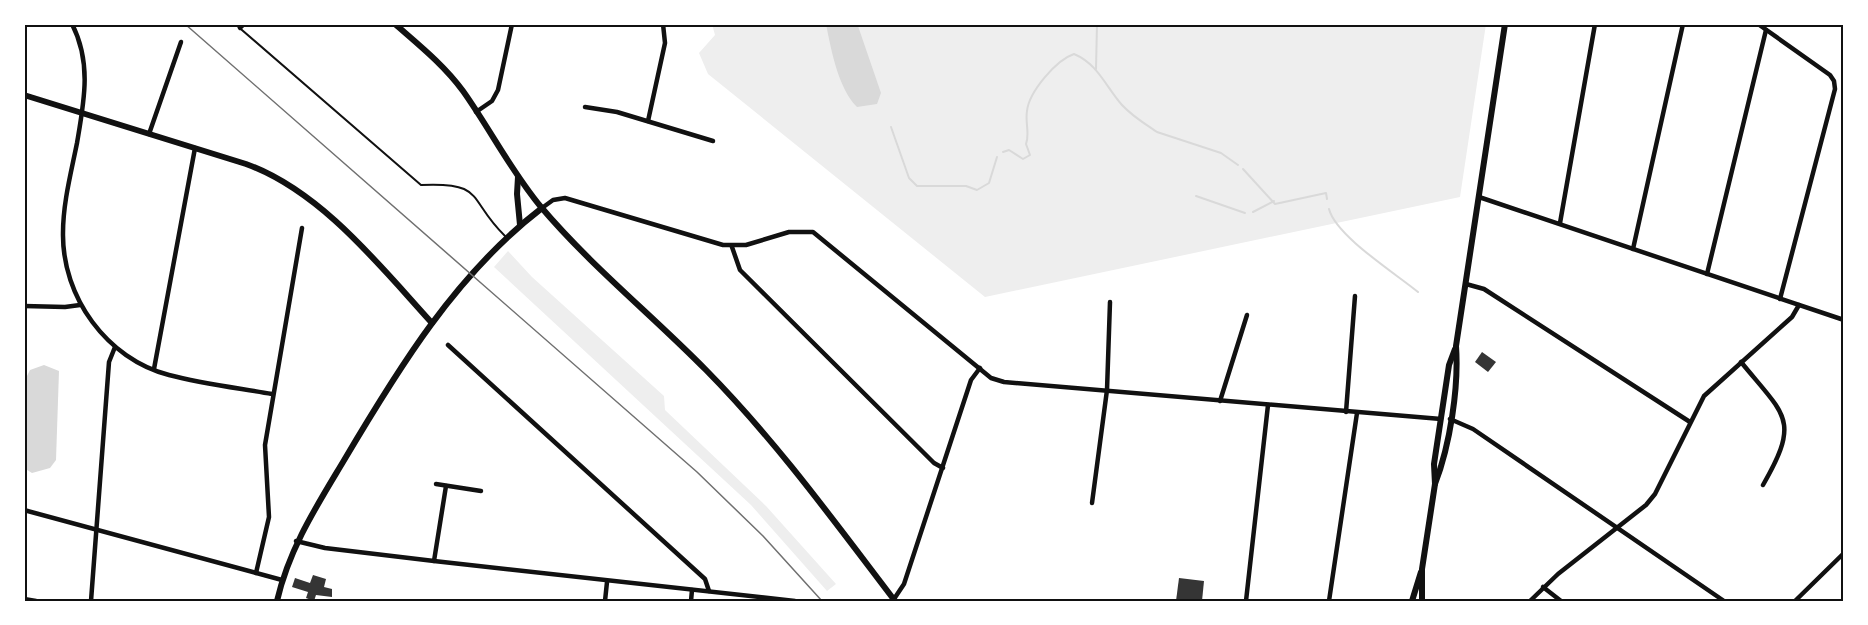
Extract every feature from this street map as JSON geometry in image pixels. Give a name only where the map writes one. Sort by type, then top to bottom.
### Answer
[{"type":"street","points":[[72,24],[80,40],[85,61],[86,87],[62,234],[70,280],[80,305],[115,347],[154,369],[168,375],[272,394]]},
{"type":"street","points":[[395,24],[438,62],[462,90],[518,177],[542,208],[574,243],[705,369],[765,433],[814,492],[895,600],[904,584],[971,380],[980,369]]},
{"type":"street","points":[[476,112],[492,101],[498,90],[512,25],[518,24]]},
{"type":"street","points":[[648,121],[665,43],[663,24]]},
{"type":"street","points":[[1435,484],[1434,464],[1449,365],[1456,346],[1505,24]]},
{"type":"street","points":[[1560,223],[1595,24]]},
{"type":"street","points":[[1633,249],[1683,24]]},
{"type":"street","points":[[1758,24],[1830,75],[1835,89],[1780,299]]},
{"type":"street","points":[[1707,274],[1766,30]]},
{"type":"street","points":[[149,134],[181,42]]},
{"type":"street","points":[[24,95],[264,170],[291,186],[358,243],[432,323]]},
{"type":"street","points":[[585,107],[648,121],[713,141]]},
{"type":"street","points":[[154,369],[195,148]]},
{"type":"street","points":[[518,177],[520,225]]},
{"type":"street","points":[[1479,197],[1844,320]]},
{"type":"street","points":[[277,601],[296,541],[369,417],[432,323],[463,282],[505,237],[553,200],[565,198],[732,247],[789,232],[803,231],[819,235],[980,369],[992,378],[1004,382],[1441,419]]},
{"type":"street","points":[[256,573],[268,529],[264,459],[272,394],[302,228]]},
{"type":"street","points":[[732,247],[741,270],[934,463],[943,468]]},
{"type":"street","points":[[1466,284],[1484,289],[1690,422]]},
{"type":"street","points":[[1346,412],[1355,296]]},
{"type":"street","points":[[1092,503],[1107,390],[1110,302]]},
{"type":"street","points":[[24,306],[80,305]]},
{"type":"street","points":[[1530,601],[1543,587],[1646,505],[1655,494],[1690,422],[1709,390],[1792,317],[1798,305]]},
{"type":"street","points":[[1220,401],[1246,315]]},
{"type":"street","points":[[448,345],[705,579],[710,591]]},
{"type":"street","points":[[1412,601],[1422,569],[1435,484],[1442,465],[1450,419],[1458,367],[1456,346]]},
{"type":"street","points":[[91,601],[109,362],[115,347]]},
{"type":"street","points":[[1741,362],[1778,407],[1785,429],[1780,454],[1763,485]]},
{"type":"street","points":[[1246,601],[1268,405]]},
{"type":"street","points":[[1329,601],[1357,412]]},
{"type":"street","points":[[1450,419],[1473,429],[1724,601]]},
{"type":"street","points":[[436,484],[481,491]]},
{"type":"street","points":[[434,561],[446,486]]},
{"type":"street","points":[[24,510],[282,580]]},
{"type":"street","points":[[296,541],[325,548],[607,582],[795,601]]},
{"type":"street","points":[[1795,601],[1844,554]]},
{"type":"street","points":[[1422,569],[1422,601]]},
{"type":"street","points":[[605,601],[607,582]]},
{"type":"street","points":[[1543,587],[1561,601]]},
{"type":"street","points":[[691,601],[692,590]]},
{"type":"street","points":[[24,599],[36,601]]},
{"type":"lane","points":[[235,24],[242,26],[421,185],[458,186],[471,191],[490,222],[505,237]]},
{"type":"shaded area","points":[[712,24],[1486,24],[1460,197],[985,297],[708,74],[699,53],[715,35]]},
{"type":"shaded area","points":[[826,24],[858,26],[881,93],[877,104],[857,107],[850,99],[836,68]]},
{"type":"shaded area","points":[[508,251],[532,277],[664,396],[665,410],[766,506],[836,584],[827,591],[751,505],[494,267]]},
{"type":"shaded area","points":[[44,365],[59,371],[56,460],[50,468],[32,473],[24,468],[24,382],[30,370]]},
{"type":"building","points":[[1482,352],[1496,362],[1488,372],[1475,362]]},
{"type":"building","points":[[313,575],[326,579],[324,587],[332,589],[332,597],[316,595],[314,601],[306,598],[308,592],[292,587],[295,578],[310,583]]},
{"type":"building","points":[[1179,578],[1204,581],[1202,601],[1176,601]]},
{"type":"waterway","points":[[1096,69],[1097,24]]},
{"type":"waterway","points":[[1003,152],[1009,150],[1023,159],[1030,155],[1026,144],[1029,103],[1044,78],[1059,63],[1074,54],[1089,64],[1101,76],[1122,105],[1148,126],[1157,132],[1221,153],[1238,165]]},
{"type":"waterway","points":[[891,127],[909,178],[917,186],[966,186],[977,190],[989,183],[997,157]]},
{"type":"waterway","points":[[1243,169],[1275,204],[1326,193],[1327,199]]},
{"type":"waterway","points":[[1196,196],[1245,213]]},
{"type":"waterway","points":[[1253,212],[1274,201]]},
{"type":"waterway","points":[[1329,209],[1334,220],[1354,242],[1418,292]]},
{"type":"tram line","points":[[185,24],[697,472],[763,536],[822,601]]}]
